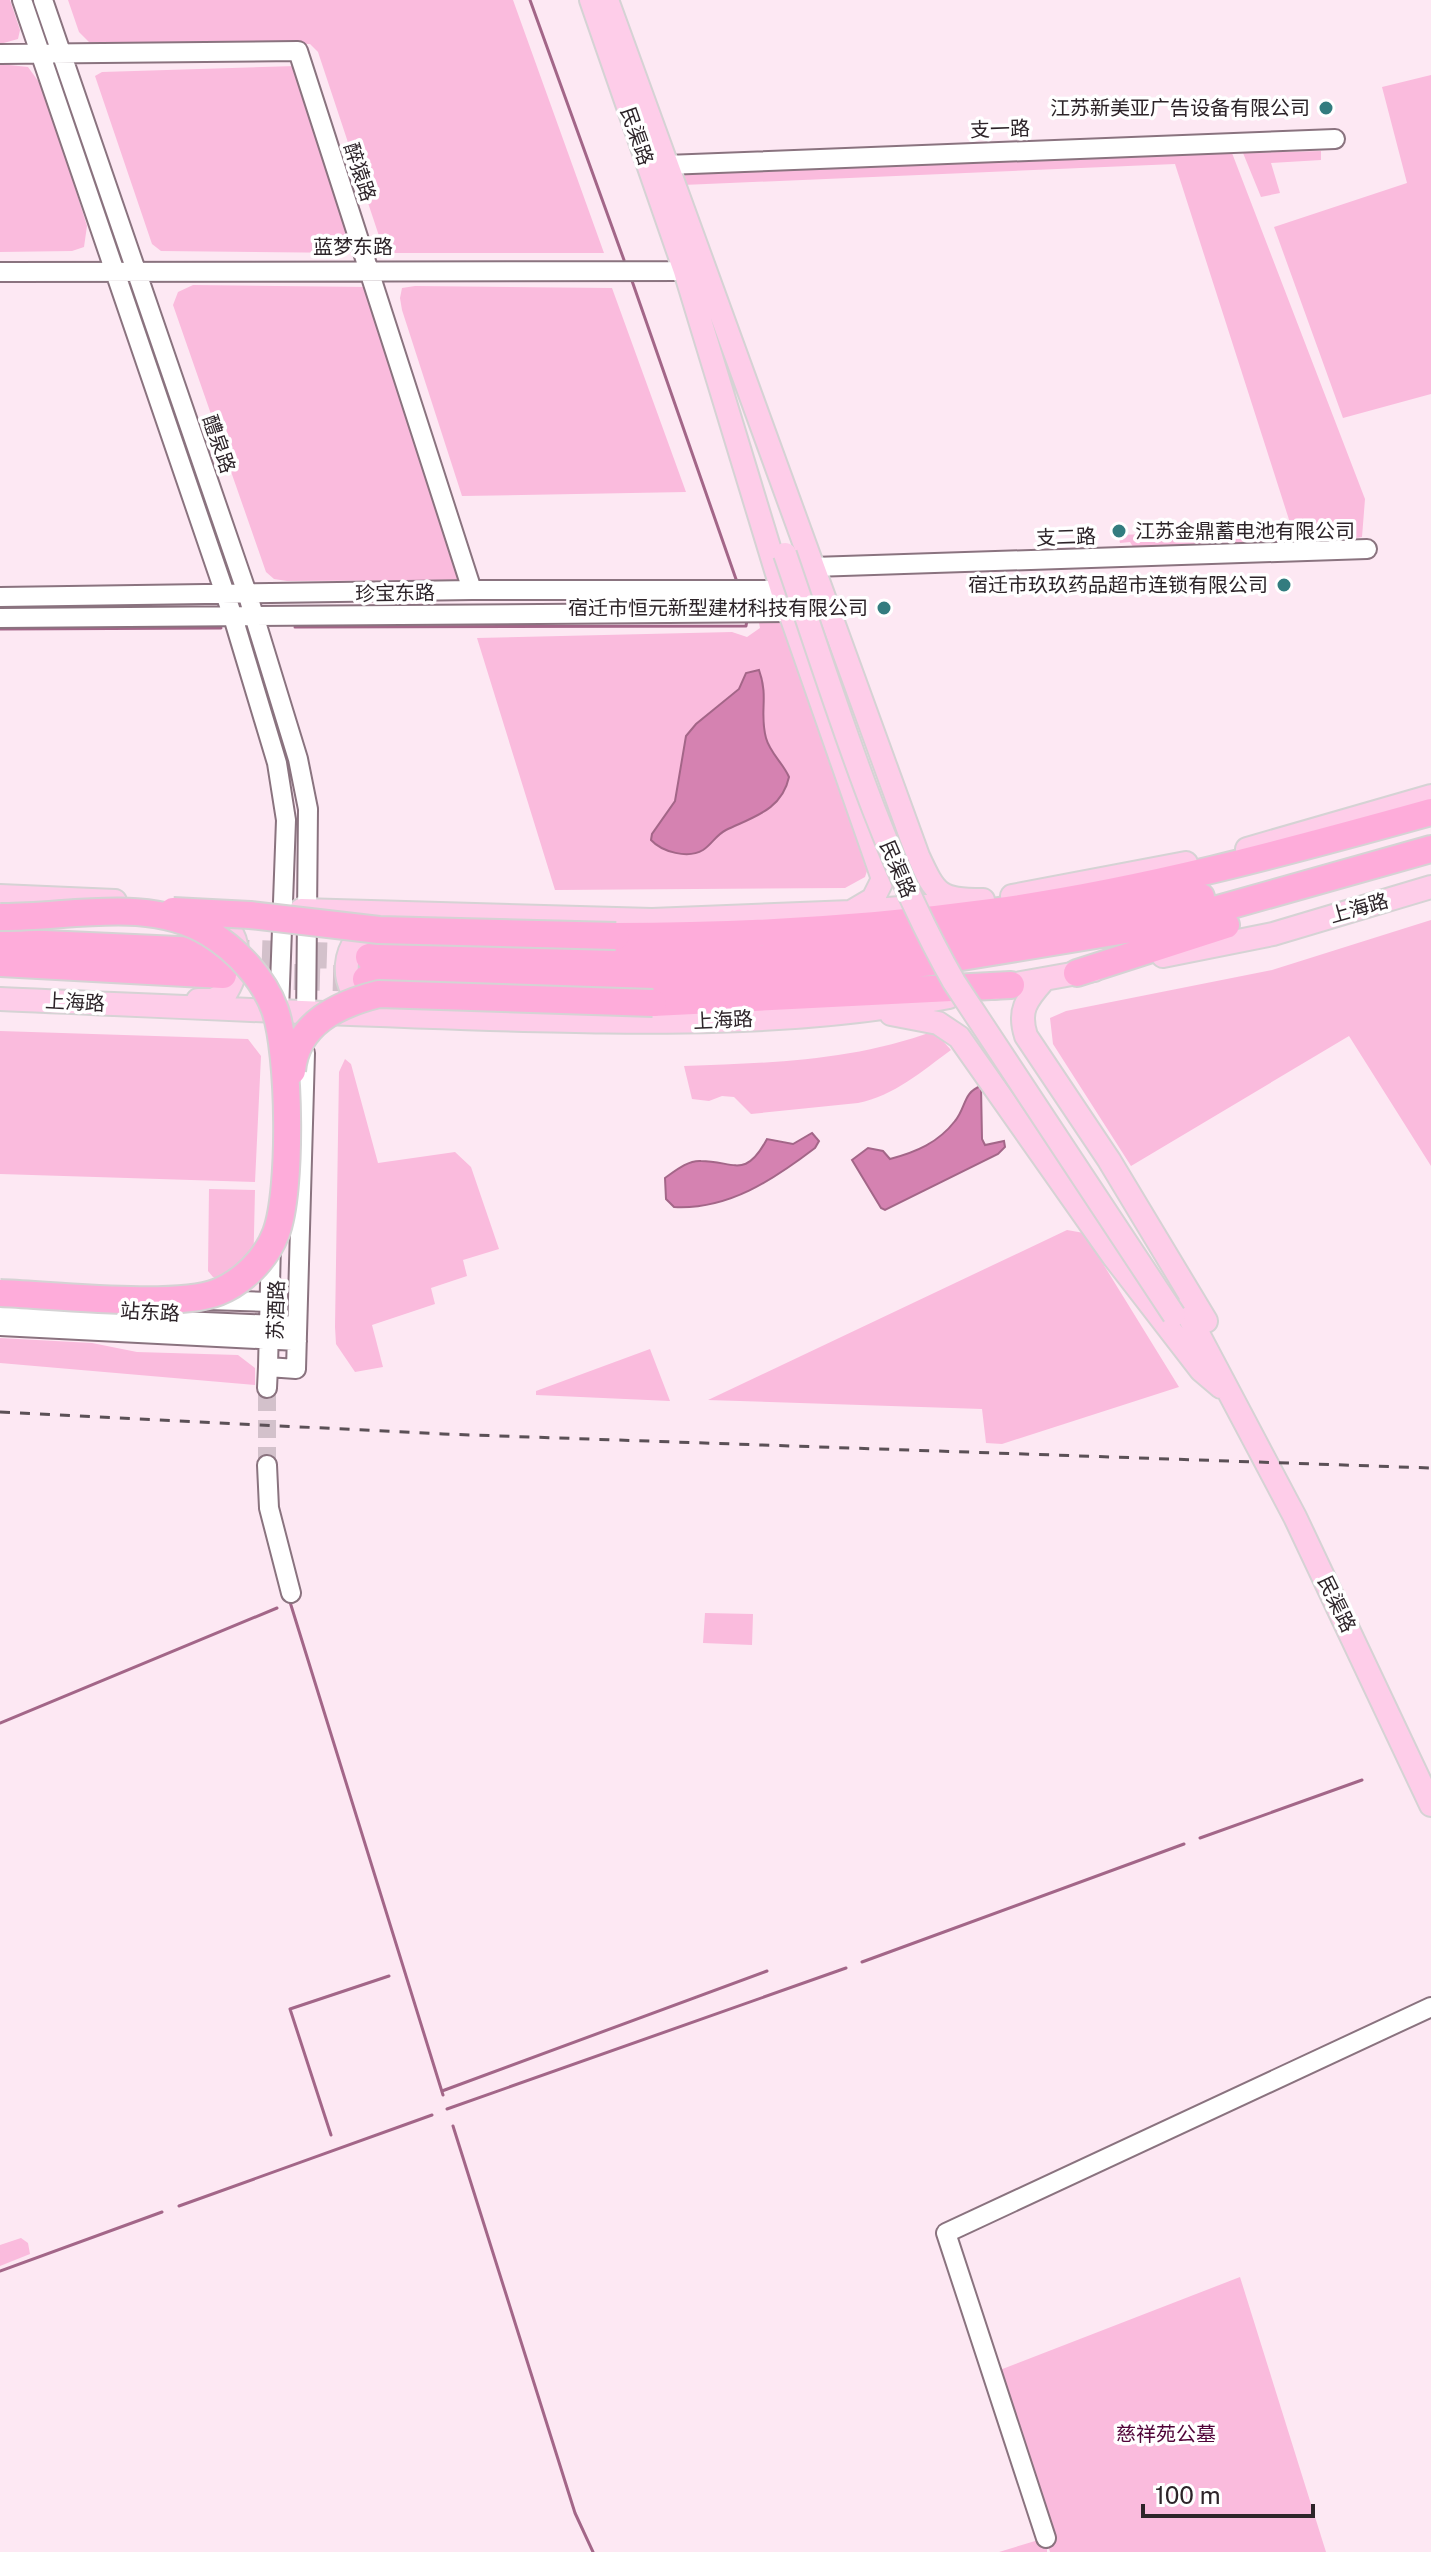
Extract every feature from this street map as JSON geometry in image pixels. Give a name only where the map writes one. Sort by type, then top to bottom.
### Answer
[{"type":"highway","points":[[0,917],[200,910],[379,930],[470,935],[616,936],[800,931],[996,912],[1179,877],[1431,812]]},
{"type":"highway","name":"上海路","points":[[1431,833],[1357,857],[1179,902],[1074,921],[911,943],[691,958],[368,968],[641,983],[830,974],[931,962],[1168,923],[1431,849]]},
{"type":"highway","points":[[1077,973],[1431,862]]},
{"type":"highway","points":[[0,1292],[186,1300],[217,1293],[241,1280],[266,1253],[277,1232],[284,1196],[285,1050],[274,1007],[257,977],[231,948],[196,926],[165,916],[124,911]]},
{"type":"highway","name":"上海路","points":[[0,942],[223,964],[0,963]]},
{"type":"highway","points":[[284,1158],[296,1049],[314,1025],[339,1007],[379,994],[653,1003],[1011,985]]},
{"type":"main road","name":"民渠路","points":[[591,0],[813,567],[928,878],[946,899],[983,900]]},
{"type":"main road","name":"民渠路","points":[[607,0],[666,165],[782,590],[883,879],[873,899],[851,912]]},
{"type":"main road","name":"民渠路","points":[[695,268],[791,552],[924,900],[969,980],[1229,1393],[1295,1517],[1431,1805]]},
{"type":"main road","points":[[0,896],[308,910],[652,920],[851,912],[983,900],[1215,858],[1431,796]]},
{"type":"main road","name":"上海路","points":[[0,999],[306,1014],[650,1023],[874,1012],[1273,934],[1431,887]]},
{"type":"main road","points":[[73,1002],[213,1000],[226,993],[238,965],[239,949],[222,921],[212,917],[80,899]]},
{"type":"main road","points":[[462,915],[374,925],[352,942],[347,975],[355,997],[368,1008],[466,1018]]},
{"type":"main road","points":[[1043,981],[1025,1001],[1021,1019],[1026,1036],[1109,1160],[1202,1313],[1216,1342],[1229,1393]]},
{"type":"main road","points":[[874,1012],[938,1023],[959,1037],[1113,1256],[1201,1370],[1229,1393]]},
{"type":"street","points":[[22,0],[233,617],[277,763],[286,820],[281,909]]},
{"type":"street","name":"醴泉路","points":[[43,0],[248,596],[298,759],[308,809],[308,910]]},
{"type":"street","name":"醉猿路","points":[[0,54],[298,51],[472,590]]},
{"type":"street","name":"支一路","points":[[666,165],[1335,139]]},
{"type":"street","name":"蓝梦东路","points":[[0,272],[695,268]]},
{"type":"street","name":"支二路","points":[[813,567],[1367,549]]},
{"type":"street","name":"珍宝东路","points":[[0,597],[248,596],[472,590],[782,590]]},
{"type":"street","name":"珍宝东路","points":[[0,618],[790,612]]},
{"type":"street","name":"苏酒路","points":[[281,909],[268,1367],[296,1369],[308,910]]},
{"type":"street","points":[[233,1301],[246,1296],[270,1271]]},
{"type":"street","name":"站东路","points":[[0,1292],[269,1302]]},
{"type":"street","points":[[0,1313],[176,1323],[268,1332]]},
{"type":"street","name":"站东路","points":[[0,1326],[297,1334]]},
{"type":"street","points":[[267,1388],[268,1367]]},
{"type":"street","points":[[267,1465],[269,1508],[291,1593]]},
{"type":"street","points":[[1046,2538],[946,2233],[1431,2007]]},
{"type":"green space","points":[[0,0],[10,0],[20,30],[18,39],[0,44]]},
{"type":"green space","points":[[68,0],[513,0],[604,253],[394,253],[380,239],[318,52],[310,44],[90,43],[79,32]]},
{"type":"green space","points":[[0,64],[28,67],[44,89],[87,226],[84,247],[72,251],[0,252]]},
{"type":"green space","points":[[296,66],[355,253],[161,251],[152,244],[95,76],[102,72]]},
{"type":"green space","points":[[1431,75],[1431,394],[1343,418],[1274,227],[1407,183],[1382,87]]},
{"type":"green space","points":[[1321,151],[1321,160],[1271,163],[1280,193],[1261,197],[1243,153]]},
{"type":"green space","points":[[1232,153],[1365,499],[1362,537],[1351,539],[1351,545],[1135,550],[1130,542],[1120,543],[1118,535],[1292,529],[1175,164],[683,185],[678,174]]},
{"type":"green space","points":[[193,285],[368,287],[461,580],[287,581],[274,579],[266,572],[173,305],[178,292]]},
{"type":"green space","points":[[402,288],[612,288],[686,492],[462,496],[402,310]]},
{"type":"green space","points":[[779,616],[867,871],[865,877],[845,888],[555,890],[477,638],[732,632],[747,637],[760,628],[758,618]]},
{"type":"green space","points":[[1431,920],[1431,1166],[1349,1036],[1131,1166],[1053,1044],[1050,1018],[1066,1011],[1272,970]]},
{"type":"green space","points":[[0,1031],[248,1039],[261,1056],[255,1182],[0,1174]]},
{"type":"green space","points":[[934,1031],[951,1050],[896,1089],[858,1103],[751,1114],[734,1097],[722,1096],[709,1101],[692,1099],[684,1066],[811,1059],[873,1049]]},
{"type":"green space","points":[[345,1059],[351,1064],[378,1163],[455,1152],[471,1167],[499,1249],[463,1260],[467,1276],[431,1288],[435,1304],[372,1325],[383,1367],[355,1372],[336,1344],[335,1327],[339,1072]]},
{"type":"green space","points":[[209,1189],[255,1190],[253,1277],[213,1277],[208,1271]]},
{"type":"green space","points":[[1067,1230],[1084,1233],[1179,1387],[1002,1444],[986,1443],[982,1409],[708,1400]]},
{"type":"green space","points":[[0,1338],[92,1343],[137,1352],[238,1355],[255,1368],[255,1385],[0,1363]]},
{"type":"green space","points":[[650,1349],[670,1401],[536,1395],[536,1391]]},
{"type":"green space","points":[[705,1613],[753,1614],[752,1645],[703,1643]]},
{"type":"green space","points":[[21,2238],[28,2243],[30,2254],[0,2266],[0,2245]]},
{"type":"green space","name":"慈祥苑公墓","points":[[1240,2277],[1326,2552],[1050,2552],[1047,2543],[1047,2552],[999,2552],[1045,2538],[992,2373]]},
{"type":"shaded area","points":[[759,670],[766,738],[789,777],[785,788],[765,811],[723,832],[697,853],[676,853],[662,848],[651,840],[652,834],[675,801],[686,736],[739,689],[746,673]]},
{"type":"shaded area","points":[[981,1086],[982,1139],[985,1145],[1004,1141],[1005,1147],[998,1154],[885,1210],[881,1208],[852,1160],[868,1148],[883,1151],[890,1159],[926,1146],[948,1129],[959,1116],[971,1092]]},
{"type":"shaded area","points":[[812,1133],[819,1141],[815,1148],[749,1191],[713,1204],[694,1207],[674,1207],[666,1199],[665,1178],[687,1164],[701,1161],[745,1164],[752,1160],[767,1139],[793,1144]]},
{"type":"waterway","points":[[530,0],[624,260]]},
{"type":"waterway","points":[[631,278],[737,582]]},
{"type":"waterway","points":[[295,627],[746,626],[747,620]]},
{"type":"waterway","points":[[0,629],[221,628]]},
{"type":"waterway","points":[[290,1602],[443,2095]]},
{"type":"waterway","points":[[0,1723],[277,1608]]},
{"type":"waterway","points":[[1200,1838],[1362,1780]]},
{"type":"waterway","points":[[862,1962],[1184,1844]]},
{"type":"waterway","points":[[447,2109],[846,1968]]},
{"type":"waterway","points":[[442,2091],[767,1971]]},
{"type":"waterway","points":[[331,2135],[290,2009],[389,1976]]},
{"type":"waterway","points":[[179,2206],[432,2115]]},
{"type":"waterway","points":[[453,2126],[575,2513],[593,2552]]},
{"type":"waterway","points":[[0,2271],[162,2212]]},
{"type":"tunnel","points":[[223,952],[369,957]]},
{"type":"tunnel","points":[[255,976],[366,979]]},
{"type":"tunnel","points":[[267,1388],[267,1465]]},
{"type":"railway","points":[[0,1412],[443,1434],[1431,1468]]},
{"type":"place","name":"江苏新美亚广告设备有限公司","points":[[1326,108]]},
{"type":"place","name":"江苏金鼎蓄电池有限公司","points":[[1119,531]]},
{"type":"place","name":"宿迁市玖玖药品超市连锁有限公司","points":[[1284,585]]},
{"type":"place","name":"宿迁市恒元新型建材科技有限公司","points":[[884,608]]}]
